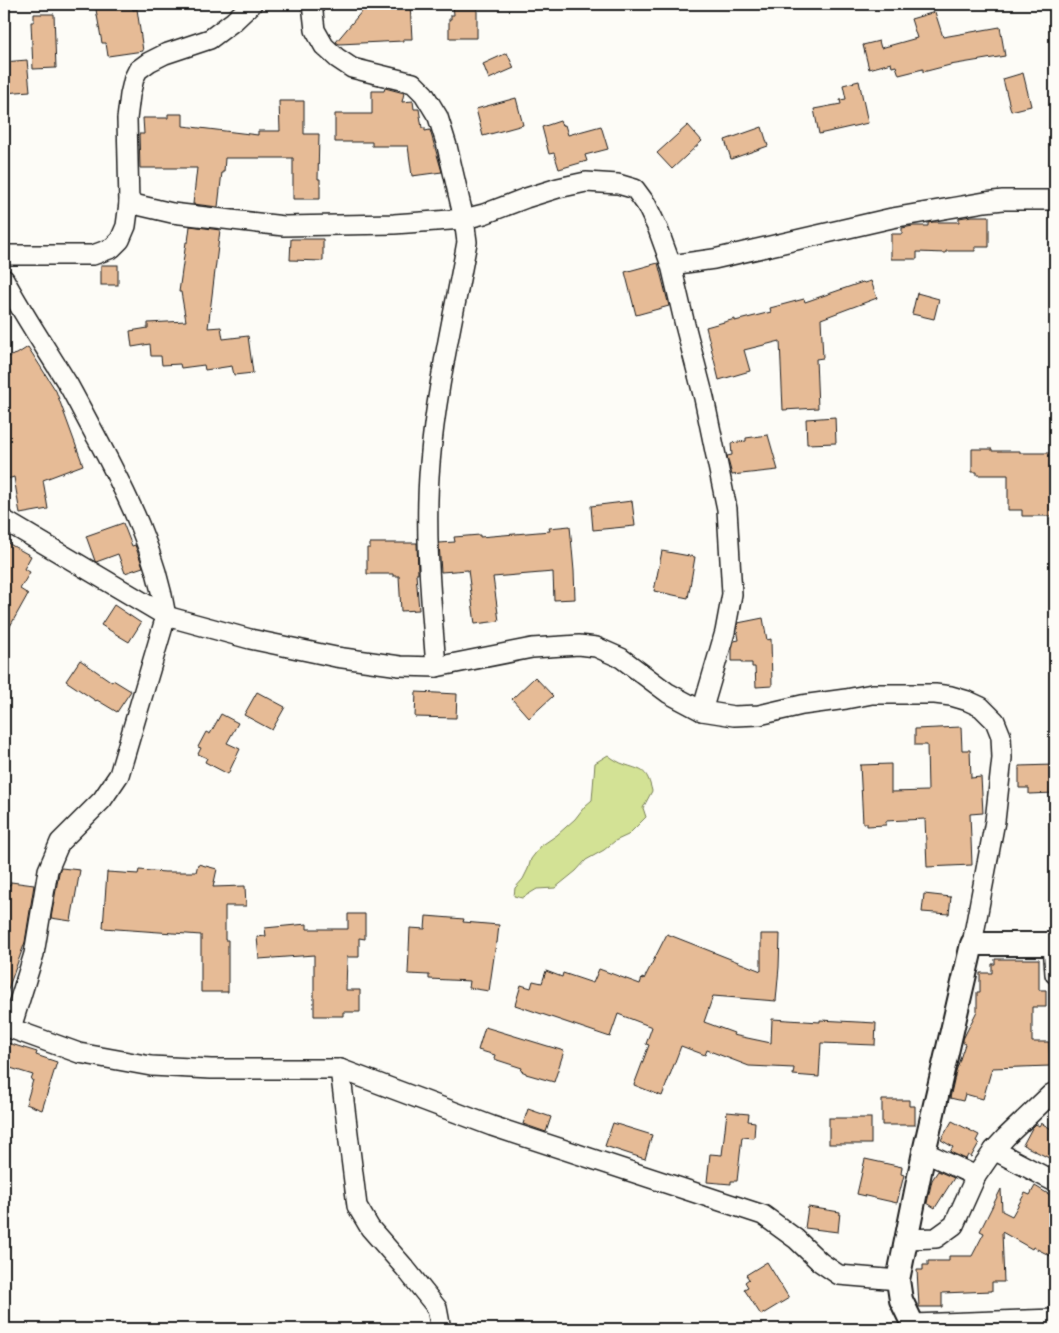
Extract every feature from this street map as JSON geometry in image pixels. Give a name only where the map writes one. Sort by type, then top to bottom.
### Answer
[{"type":"street","points":[[4,255],[93,254],[112,248],[120,240],[126,226],[129,203],[127,119],[130,95],[138,70],[165,54],[210,39],[234,21],[252,4]]},
{"type":"street","points":[[312,4],[315,30],[324,46],[336,58],[352,68],[413,83],[424,94],[438,117],[447,146],[464,219],[467,242],[440,386],[429,464],[427,528],[436,667]]},
{"type":"street","points":[[129,203],[172,213],[284,226],[394,224],[464,219],[484,214],[558,188],[586,182],[618,184],[635,189],[646,204],[658,229],[671,265],[684,324],[704,398],[727,509],[732,594],[725,632],[702,711]]},
{"type":"street","points":[[671,265],[714,259],[892,218],[985,202],[1055,200]]},
{"type":"street","points":[[4,279],[14,299],[69,388],[126,494],[151,556],[163,596],[166,616],[119,775],[102,800],[60,842],[48,870],[34,954],[7,1027],[79,1053],[150,1066],[211,1069],[340,1069],[492,1126],[763,1215],[796,1239],[820,1262],[839,1275],[898,1280]]},
{"type":"street","points":[[4,520],[166,616],[250,639],[336,657],[400,666],[436,667],[532,648],[579,645],[596,647],[622,658],[668,693],[702,711],[734,716],[759,715],[802,705],[872,694],[893,693],[951,696],[981,707],[995,721],[1001,736],[1002,758],[995,821],[972,944],[924,1152],[898,1280],[901,1300],[914,1327],[1055,1319]]},
{"type":"street","points":[[972,944],[1054,944],[1055,974]]},
{"type":"street","points":[[340,1069],[357,1206],[370,1228],[437,1308],[441,1329]]},
{"type":"street","points":[[906,1239],[936,1238],[954,1225],[976,1176],[994,1150],[1055,1092]]},
{"type":"street","points":[[994,1150],[1055,1182]]},
{"type":"street","points":[[924,1152],[976,1176]]},
{"type":"green space","points":[[608,755],[621,763],[641,770],[646,775],[652,791],[643,808],[646,817],[628,835],[586,860],[555,888],[537,889],[522,898],[514,896],[515,888],[523,879],[531,859],[541,846],[575,819],[592,800],[595,763]]},
{"type":"building","points":[[95,4],[132,4],[133,10],[137,9],[143,51],[108,56],[106,43],[102,43]]},
{"type":"building","points":[[368,4],[410,4],[412,39],[339,44],[336,42]]},
{"type":"building","points":[[453,4],[477,4],[477,38],[449,38],[449,19],[451,19],[451,15],[454,15]]},
{"type":"building","points":[[935,12],[943,37],[1000,27],[1005,56],[950,65],[923,72],[923,69],[899,75],[896,66],[892,67],[891,63],[869,69],[863,45],[879,41],[881,48],[917,38],[911,19]]},
{"type":"building","points":[[34,14],[54,14],[56,68],[33,69],[31,22],[34,22]]},
{"type":"building","points":[[507,53],[514,68],[489,79],[483,64]]},
{"type":"building","points":[[27,60],[30,91],[4,93],[4,62]]},
{"type":"building","points":[[1023,73],[1031,106],[1011,111],[1003,79]]},
{"type":"building","points":[[859,81],[868,123],[819,134],[814,109],[841,104],[840,100],[846,99],[843,85]]},
{"type":"building","points":[[385,88],[404,93],[402,102],[413,101],[414,109],[419,109],[422,128],[425,128],[425,131],[430,130],[442,172],[412,176],[408,146],[372,146],[372,142],[335,142],[335,114],[372,114],[372,91],[384,91]]},
{"type":"building","points":[[516,98],[523,125],[483,136],[476,109]]},
{"type":"building","points":[[279,101],[304,101],[304,134],[319,134],[318,179],[320,179],[320,199],[293,199],[293,158],[225,158],[218,207],[193,204],[197,168],[140,168],[139,134],[144,134],[143,118],[168,118],[168,114],[183,114],[183,126],[258,135],[258,131],[280,131]]},
{"type":"building","points":[[560,121],[562,126],[565,125],[568,135],[601,126],[608,149],[585,155],[587,161],[559,169],[554,153],[549,154],[542,127]]},
{"type":"building","points":[[688,125],[702,141],[672,169],[657,153]]},
{"type":"building","points":[[762,127],[768,146],[731,159],[725,140]]},
{"type":"building","points":[[989,216],[989,247],[975,247],[975,251],[917,252],[917,259],[891,259],[891,234],[902,234],[902,228],[928,226],[928,223],[933,222],[959,222],[959,218]]},
{"type":"building","points":[[190,226],[220,230],[208,328],[221,327],[223,339],[248,336],[253,373],[234,375],[232,366],[205,370],[204,365],[181,368],[180,364],[162,365],[161,356],[151,356],[150,344],[132,347],[130,331],[148,328],[148,323],[186,321],[181,292],[179,292]]},
{"type":"building","points":[[291,239],[323,239],[323,261],[290,260]]},
{"type":"building","points":[[658,263],[669,306],[636,315],[625,272]]},
{"type":"building","points":[[101,265],[118,265],[118,285],[101,285]]},
{"type":"building","points":[[871,281],[877,298],[821,319],[823,358],[816,359],[818,408],[783,410],[780,341],[744,350],[750,371],[719,380],[706,327],[771,312],[770,308],[804,299],[805,302]]},
{"type":"building","points":[[917,293],[939,299],[934,319],[912,314]]},
{"type":"building","points":[[28,347],[56,391],[83,465],[43,480],[48,509],[20,514],[14,477],[4,480],[4,358],[17,354]]},
{"type":"building","points":[[835,417],[836,443],[807,444],[806,419]]},
{"type":"building","points":[[768,435],[778,470],[732,475],[727,456],[732,455],[731,443],[746,441],[746,438]]},
{"type":"building","points":[[972,449],[1020,451],[1020,453],[1055,453],[1055,516],[1022,516],[1022,510],[1008,510],[1008,475],[977,475],[977,472],[972,472]]},
{"type":"building","points":[[632,501],[635,526],[593,530],[591,506]]},
{"type":"building","points":[[123,523],[132,546],[135,545],[143,567],[125,573],[118,554],[96,562],[86,536]]},
{"type":"building","points":[[570,526],[575,599],[554,600],[553,572],[493,577],[499,621],[475,624],[468,570],[441,572],[439,543],[455,542],[454,537],[480,535],[480,537],[550,531],[549,528]]},
{"type":"building","points":[[4,541],[31,556],[24,569],[30,572],[20,589],[28,594],[4,637]]},
{"type":"building","points":[[370,543],[417,543],[418,574],[416,574],[419,610],[401,611],[399,576],[393,576],[393,574],[367,574],[367,548],[370,548]]},
{"type":"building","points":[[662,551],[695,557],[688,598],[654,591]]},
{"type":"building","points":[[114,605],[141,623],[129,642],[101,625]]},
{"type":"building","points":[[763,618],[767,640],[771,639],[772,686],[756,687],[755,667],[752,667],[752,663],[732,661],[732,649],[734,641],[739,640],[738,623]]},
{"type":"building","points":[[80,660],[112,682],[113,680],[131,691],[117,712],[96,701],[66,681]]},
{"type":"building","points":[[535,677],[553,696],[529,718],[512,699]]},
{"type":"building","points":[[257,692],[285,707],[272,730],[244,715]]},
{"type":"building","points":[[416,692],[457,694],[456,718],[415,717]]},
{"type":"building","points":[[221,714],[238,723],[227,743],[240,749],[228,774],[205,762],[207,758],[198,754],[201,748],[198,747],[206,732],[210,734]]},
{"type":"building","points":[[961,727],[962,750],[970,750],[971,778],[981,777],[983,813],[970,814],[972,865],[927,867],[925,819],[886,821],[886,825],[867,826],[867,823],[863,823],[860,765],[891,764],[891,792],[928,791],[927,745],[915,745],[915,729]]},
{"type":"building","points":[[1053,765],[1055,793],[1029,794],[1029,788],[1019,788],[1019,766]]},
{"type":"building","points":[[198,864],[217,869],[213,887],[245,886],[246,906],[225,906],[225,940],[228,940],[228,992],[201,992],[201,935],[103,928],[107,872],[138,874],[139,870],[196,872]]},
{"type":"building","points":[[61,868],[80,870],[71,921],[51,918]]},
{"type":"building","points":[[11,882],[34,885],[25,942],[6,995],[4,994],[4,884],[10,885]]},
{"type":"building","points":[[924,894],[951,897],[949,914],[922,912]]},
{"type":"building","points":[[348,914],[365,914],[365,939],[359,938],[359,957],[347,957],[346,990],[360,990],[360,1012],[343,1012],[343,1016],[314,1016],[314,955],[259,959],[257,937],[266,936],[265,928],[307,924],[307,929],[348,929]]},
{"type":"building","points":[[426,916],[464,919],[463,922],[499,925],[489,991],[469,988],[470,981],[429,979],[429,975],[408,974],[410,928],[425,929]]},
{"type":"building","points":[[667,934],[761,971],[761,934],[780,934],[776,1001],[713,996],[704,1022],[734,1033],[733,1035],[771,1043],[772,1019],[876,1023],[875,1045],[821,1043],[819,1077],[793,1075],[794,1068],[749,1066],[707,1050],[705,1055],[681,1046],[662,1096],[634,1085],[649,1045],[646,1044],[652,1027],[618,1014],[610,1037],[515,1005],[521,985],[531,988],[533,981],[542,983],[546,971],[562,977],[563,973],[593,983],[599,969],[640,984]]},
{"type":"building","points":[[995,959],[1039,959],[1039,990],[1046,990],[1046,1007],[1032,1007],[1032,1042],[1049,1042],[1050,1066],[992,1068],[983,1099],[965,1094],[963,1101],[950,1098],[965,1044],[963,1039],[977,1011],[980,973],[992,973],[992,964],[995,964]]},
{"type":"building","points":[[485,1027],[564,1051],[554,1082],[526,1074],[521,1071],[522,1068],[494,1059],[495,1055],[478,1050]]},
{"type":"building","points":[[8,1043],[37,1052],[36,1055],[57,1062],[42,1110],[26,1104],[33,1075],[4,1066],[4,1056]]},
{"type":"building","points":[[882,1100],[909,1100],[909,1106],[915,1106],[915,1125],[882,1125]]},
{"type":"building","points":[[528,1109],[551,1117],[546,1132],[523,1124]]},
{"type":"building","points":[[727,1112],[749,1114],[748,1121],[755,1122],[754,1138],[742,1137],[737,1181],[731,1181],[731,1184],[707,1182],[710,1154],[722,1155]]},
{"type":"building","points":[[829,1118],[871,1118],[871,1144],[829,1144]]},
{"type":"building","points":[[952,1121],[979,1135],[976,1141],[979,1143],[971,1157],[968,1155],[966,1159],[950,1152],[953,1147],[941,1140]]},
{"type":"building","points":[[613,1123],[652,1135],[645,1159],[605,1146]]},
{"type":"building","points":[[1041,1123],[1055,1131],[1055,1145],[1049,1158],[1023,1145],[1032,1128],[1036,1124],[1039,1126]]},
{"type":"building","points":[[865,1159],[902,1167],[901,1174],[904,1175],[897,1203],[857,1194]]},
{"type":"building","points":[[938,1171],[954,1178],[935,1208],[927,1203],[932,1180]]},
{"type":"building","points":[[1035,1186],[1055,1198],[1055,1258],[1033,1247],[1032,1249],[1002,1232],[1004,1282],[992,1282],[992,1291],[942,1293],[942,1307],[919,1307],[917,1270],[923,1270],[923,1265],[928,1265],[928,1261],[949,1261],[949,1256],[972,1256],[984,1233],[980,1231],[1001,1189],[1002,1211],[1012,1216],[1025,1193],[1030,1195]]},
{"type":"building","points":[[808,1207],[840,1212],[838,1232],[805,1228]]},
{"type":"building","points":[[767,1262],[789,1298],[761,1315],[744,1289],[748,1287],[745,1282],[749,1279],[746,1275]]}]
